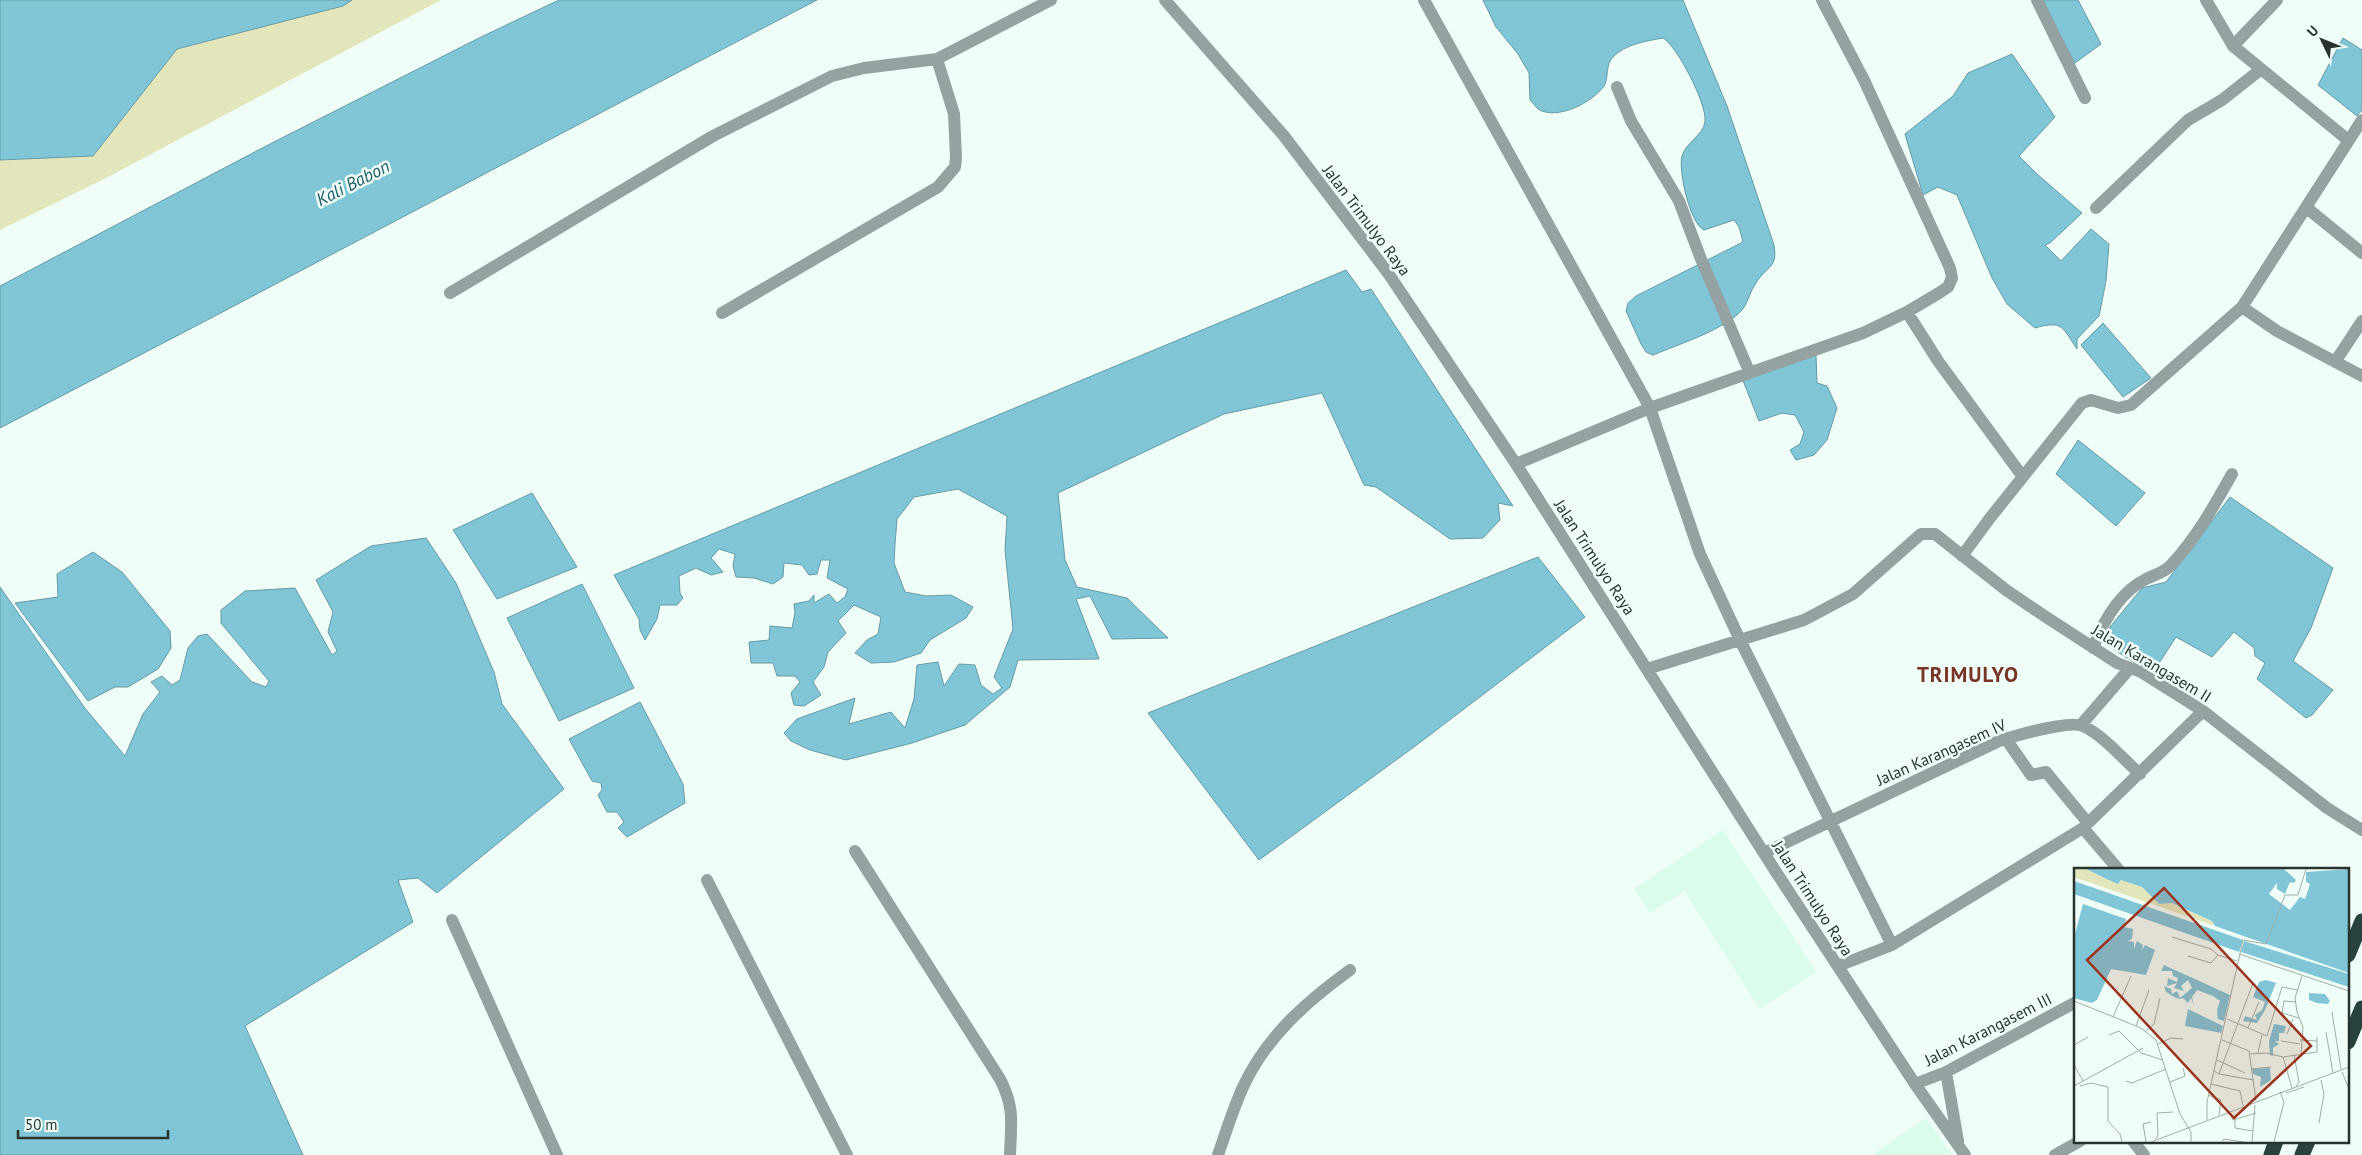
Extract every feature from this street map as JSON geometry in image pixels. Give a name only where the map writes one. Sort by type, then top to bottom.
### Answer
[{"type":"highway","points":[[2350,950],[2362,921]]},
{"type":"highway","points":[[2350,1037],[2362,1008]]},
{"type":"highway","points":[[2271,1155],[2276,1142]]},
{"type":"highway","points":[[2302,1155],[2308,1142]]},
{"type":"street","points":[[450,293],[713,136],[832,76],[864,68],[937,59],[1051,0]]},
{"type":"street","name":"Jalan Trimulyo Raya","points":[[1165,0],[1284,136],[1388,273],[1516,464],[1764,853],[1915,1084],[1962,1150]]},
{"type":"street","points":[[1424,0],[1650,408],[1700,554],[1740,640],[1892,945]]},
{"type":"street","points":[[1516,464],[1650,408],[1863,333],[1907,312],[1948,287],[1952,278],[1950,268],[1864,80],[1822,0]]},
{"type":"street","points":[[2038,0],[2085,98]]},
{"type":"street","points":[[2206,0],[2233,46],[2348,140]]},
{"type":"street","points":[[2233,46],[2244,32],[2277,0]]},
{"type":"street","points":[[722,313],[938,187],[948,178],[955,167],[954,114],[937,59]]},
{"type":"street","points":[[2096,208],[2188,120],[2222,100],[2260,70]]},
{"type":"street","points":[[1617,87],[1631,121],[1679,201],[1701,260],[1749,372]]},
{"type":"street","points":[[1962,556],[2023,476],[2082,404],[2091,400],[2118,408],[2131,405],[2242,307],[2362,120]]},
{"type":"street","points":[[2307,208],[2362,252]]},
{"type":"street","points":[[2242,307],[2277,331],[2362,376]]},
{"type":"street","points":[[1907,312],[1938,361],[2023,476]]},
{"type":"street","points":[[2335,362],[2362,320]]},
{"type":"street","points":[[2093,648],[2114,607],[2126,593],[2146,579],[2158,576],[2171,565],[2205,522],[2232,474]]},
{"type":"street","name":"Jalan Karangasem II","points":[[1740,640],[1804,620],[1835,604],[1853,594],[1921,534],[1935,534],[2006,590],[2093,648],[2117,663],[2141,672],[2202,710],[2327,808],[2362,830]]},
{"type":"street","points":[[1647,669],[1740,640]]},
{"type":"street","points":[[2130,668],[2082,725],[2094,733],[2140,774]]},
{"type":"street","points":[[1838,966],[1892,945],[2086,826],[2202,710]]},
{"type":"street","name":"Jalan Karangasem IV","points":[[1764,853],[2006,739],[2036,730],[2082,725]]},
{"type":"street","points":[[2006,739],[2031,775],[2046,772],[2117,868]]},
{"type":"street","points":[[855,851],[1009,1096],[1012,1112],[1010,1155]]},
{"type":"street","points":[[707,880],[847,1155]]},
{"type":"street","points":[[452,920],[556,1155]]},
{"type":"street","points":[[1218,1155],[1243,1087],[1267,1046],[1279,1030],[1319,993],[1350,970]]},
{"type":"street","name":"Jalan Karangasem III","points":[[1915,1084],[1946,1072],[2074,1003]]},
{"type":"street","points":[[1946,1072],[1962,1150]]},
{"type":"street","points":[[2055,1155],[2078,1142]]},
{"type":"street","points":[[2134,1142],[2144,1155]]},
{"type":"shaded area","points":[[352,0],[441,0],[106,178],[0,230],[0,160],[93,156],[177,49],[343,6]]},
{"type":"shaded area","points":[[1723,830],[1816,972],[1760,1009],[1684,891],[1650,913],[1634,889]]},
{"type":"shaded area","points":[[1926,1118],[1952,1155],[1872,1155]]},
{"type":"water","points":[[0,0],[352,0],[343,6],[177,49],[93,156],[0,160]]},
{"type":"water","name":"Kali Babon","points":[[559,0],[817,0],[0,428],[0,286],[268,145],[479,38]]},
{"type":"water","points":[[1483,0],[1683,0],[1727,106],[1774,245],[1773,263],[1760,277],[1744,307],[1735,317],[1713,330],[1653,355],[1646,352],[1641,344],[1626,311],[1628,303],[1636,296],[1743,242],[1739,227],[1734,220],[1704,230],[1699,226],[1690,208],[1682,173],[1682,156],[1687,147],[1702,130],[1705,121],[1704,113],[1690,76],[1669,43],[1663,38],[1650,40],[1624,49],[1611,60],[1604,86],[1592,98],[1574,108],[1555,113],[1546,112],[1538,109],[1530,100],[1529,73],[1518,54],[1496,27]]},
{"type":"water","points":[[2041,0],[2078,0],[2101,44],[2075,63]]},
{"type":"water","points":[[2343,38],[2362,50],[2362,110],[2357,116],[2318,85]]},
{"type":"water","points":[[2012,54],[2055,117],[2019,156],[2082,213],[2050,243],[2045,245],[2061,261],[2091,229],[2109,244],[2106,281],[2099,316],[2077,339],[2077,349],[2061,327],[2051,325],[2035,328],[2007,304],[1992,278],[1957,195],[1938,187],[1923,195],[1905,134],[1953,96],[1968,73]]},
{"type":"water","points":[[1346,270],[1362,292],[1371,289],[1513,506],[1498,503],[1500,520],[1483,538],[1450,539],[1376,487],[1364,485],[1322,393],[1224,414],[1058,493],[1065,560],[1077,587],[1127,598],[1168,638],[1112,639],[1090,596],[1076,599],[1099,659],[1018,660],[1010,687],[965,725],[912,743],[846,760],[810,750],[791,741],[784,733],[797,719],[855,698],[849,724],[891,712],[905,728],[914,699],[917,665],[938,662],[944,686],[959,664],[975,665],[981,685],[993,694],[1002,688],[994,677],[1013,629],[1005,550],[1007,516],[958,489],[914,497],[897,519],[894,563],[905,592],[926,596],[951,595],[973,607],[966,618],[930,640],[921,653],[894,662],[871,663],[855,653],[867,640],[878,634],[881,617],[854,605],[838,621],[846,633],[828,652],[824,667],[813,682],[821,695],[804,706],[794,705],[791,693],[800,682],[795,676],[777,676],[773,663],[751,663],[749,642],[769,640],[770,626],[792,628],[795,613],[794,604],[809,601],[814,595],[814,603],[829,594],[837,603],[845,597],[848,589],[827,578],[830,560],[821,560],[817,574],[809,575],[802,565],[784,563],[783,577],[773,584],[754,578],[736,577],[733,566],[735,554],[719,549],[711,558],[723,572],[711,575],[696,568],[679,576],[680,593],[683,598],[677,605],[660,605],[657,619],[645,640],[640,630],[639,619],[614,575]]},
{"type":"water","points":[[2103,323],[2151,378],[2123,397],[2081,345]]},
{"type":"water","points":[[1816,355],[1817,383],[1827,386],[1837,408],[1827,440],[1814,455],[1796,460],[1790,450],[1800,444],[1804,432],[1795,415],[1782,413],[1759,421],[1742,378]]},
{"type":"water","points":[[2078,440],[2145,493],[2116,526],[2056,474]]},
{"type":"water","points":[[532,493],[577,567],[497,599],[453,530]]},
{"type":"water","points":[[2230,497],[2333,568],[2311,628],[2293,661],[2333,690],[2312,715],[2306,718],[2257,679],[2265,663],[2255,656],[2254,648],[2234,632],[2212,657],[2176,637],[2152,674],[2107,645],[2110,627],[2142,588],[2166,582]]},
{"type":"water","points":[[426,538],[456,583],[494,672],[502,704],[564,789],[437,893],[418,878],[398,880],[413,922],[245,1026],[303,1155],[0,1155],[0,587],[84,707],[125,756],[143,714],[160,692],[151,682],[162,676],[172,685],[180,680],[188,648],[198,636],[207,634],[252,682],[266,687],[269,681],[221,623],[221,610],[245,591],[295,588],[332,655],[337,651],[328,632],[333,612],[316,580],[371,546]]},
{"type":"water","points":[[93,552],[122,572],[170,631],[171,648],[158,669],[128,687],[115,687],[88,701],[15,603],[58,597],[57,574]]},
{"type":"water","points":[[1538,557],[1585,617],[1418,744],[1259,860],[1148,713]]},
{"type":"water","points":[[582,584],[634,688],[559,721],[507,618]]},
{"type":"water","points":[[640,702],[683,784],[685,803],[627,837],[618,828],[624,822],[617,812],[607,812],[598,795],[602,790],[601,783],[592,781],[569,739]]},
{"type":"district","name":"TRIMULYO","points":[[1968,675]]}]
